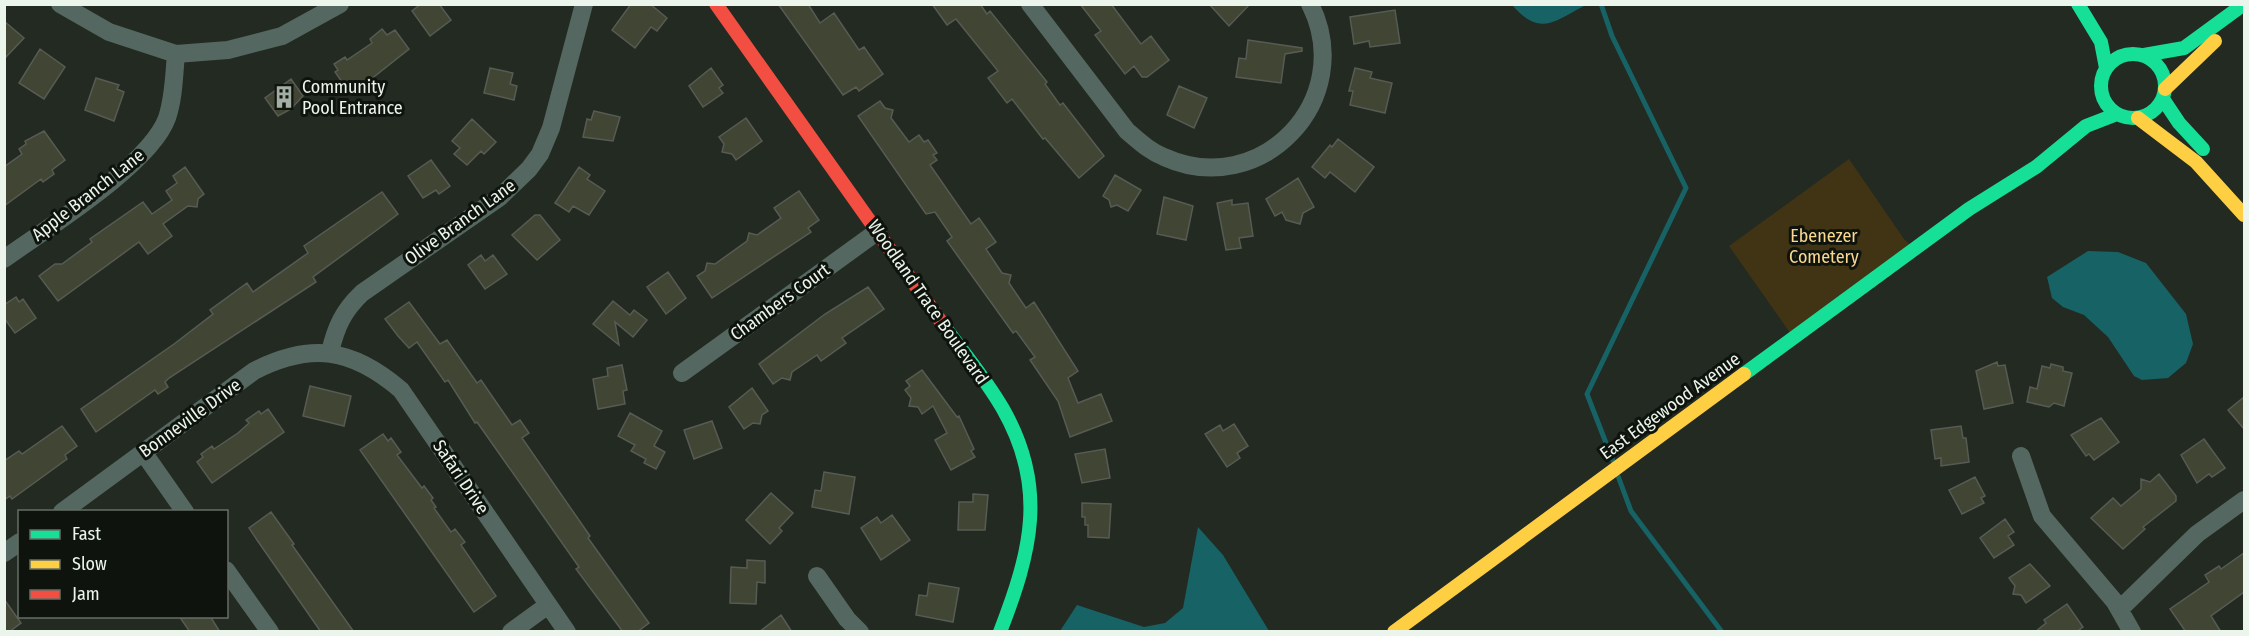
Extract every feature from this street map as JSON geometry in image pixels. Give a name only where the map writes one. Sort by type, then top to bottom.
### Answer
[{"type":"main road","name":"Woodland Trace Boulevard","points":[[716,4],[1002,407],[1025,456],[1032,489],[1032,537],[1022,576],[1000,632]]},
{"type":"main road","points":[[2078,4],[2102,40],[2106,55],[2106,68],[2101,88],[2103,99],[2117,114],[2138,118],[2184,149],[2213,177],[2244,215]]},
{"type":"main road","points":[[2106,68],[2123,55],[2184,48],[2244,4]]},
{"type":"main road","points":[[2138,118],[2157,108],[2164,94],[2211,44],[2244,18]]},
{"type":"main road","points":[[2122,38],[2139,54],[2160,68],[2164,94],[2188,134],[2212,157]]},
{"type":"main road","points":[[2090,101],[2101,88]]},
{"type":"main road","name":"East Edgewood Avenue","points":[[1394,632],[1968,209],[2079,113]]},
{"type":"main road","name":"East Edgewood Avenue","points":[[1968,209],[2036,167],[2086,126],[2117,114]]},
{"type":"street","points":[[60,4],[110,32],[176,54],[228,50],[272,39],[299,29],[340,4]]},
{"type":"street","name":"Olive Branch Lane","points":[[330,352],[337,324],[347,306],[362,292],[500,197],[529,169],[540,154],[551,128],[584,4]]},
{"type":"street","points":[[1030,4],[1127,131],[1146,147],[1179,163],[1225,167],[1247,161],[1277,147],[1298,126],[1315,99],[1324,70],[1324,46],[1318,21],[1310,4]]},
{"type":"street","name":"Apple Branch Lane","points":[[4,259],[144,154],[166,119],[172,98],[176,54]]},
{"type":"street","name":"Chambers Court","points":[[682,373],[878,231]]},
{"type":"street","name":"Bonneville Drive","points":[[65,510],[254,371],[277,360],[304,353],[330,352]]},
{"type":"street","name":"Safari Drive","points":[[330,352],[373,368],[401,390],[567,632]]},
{"type":"street","points":[[143,452],[184,510]]},
{"type":"street","points":[[2022,456],[2042,516],[2120,609],[2133,632]]},
{"type":"street","points":[[2120,609],[2166,561],[2197,534],[2244,500]]},
{"type":"street","points":[[4,554],[18,544]]},
{"type":"street","points":[[228,573],[270,632]]},
{"type":"street","points":[[817,576],[847,619],[860,632]]},
{"type":"street","points":[[511,632],[548,605]]},
{"type":"green space","name":"Ebenezer Cometery","points":[[1849,159],[1904,239],[1915,249],[1793,337],[1729,246]]},
{"type":"water","points":[[1512,5],[1586,5],[1555,21],[1539,24],[1522,15]]},
{"type":"water","points":[[2088,251],[2118,252],[2146,263],[2186,314],[2193,344],[2186,363],[2168,378],[2142,380],[2134,376],[2108,337],[2084,315],[2063,307],[2052,298],[2047,277]]},
{"type":"water","points":[[1198,527],[1223,555],[1269,631],[1060,631],[1077,605],[1144,627],[1165,623],[1183,608]]},
{"type":"building","points":[[421,4],[439,4],[451,20],[430,36],[412,11]]},
{"type":"building","points":[[631,4],[650,4],[667,18],[657,31],[651,27],[635,48],[612,30]]},
{"type":"building","points":[[778,4],[808,4],[820,23],[834,13],[859,50],[864,47],[883,74],[859,91],[856,87],[843,95]]},
{"type":"building","points":[[932,4],[980,4],[987,14],[990,11],[1047,82],[1045,84],[1060,105],[1063,103],[1104,156],[1079,178],[1045,138],[1043,139],[1012,99],[1007,103],[988,78],[998,71],[956,19],[947,25]]},
{"type":"building","points":[[1080,4],[1111,4],[1141,44],[1151,36],[1169,60],[1147,77],[1142,77],[1134,66],[1125,74],[1095,35],[1101,31]]},
{"type":"building","points":[[1209,4],[1250,4],[1229,26]]},
{"type":"building","points":[[1395,10],[1400,43],[1370,47],[1369,41],[1354,44],[1350,17]]},
{"type":"building","points":[[4,21],[24,38],[4,59]]},
{"type":"building","points":[[382,29],[387,35],[395,30],[409,49],[351,95],[335,72],[338,70],[334,64],[345,57],[347,60],[372,43],[370,39]]},
{"type":"building","points":[[1248,40],[1302,48],[1302,51],[1285,54],[1281,83],[1236,77],[1239,58],[1246,59]]},
{"type":"building","points":[[40,49],[65,67],[44,99],[19,83]]},
{"type":"building","points":[[490,68],[513,73],[510,84],[517,86],[514,100],[484,93]]},
{"type":"building","points":[[711,68],[723,85],[719,88],[723,93],[703,107],[689,86]]},
{"type":"building","points":[[1355,68],[1372,72],[1370,78],[1392,83],[1385,113],[1350,105],[1353,91],[1349,91]]},
{"type":"building","points":[[96,78],[119,85],[117,89],[124,92],[114,121],[85,110]]},
{"type":"building","name":"Community Pool Entrance","points":[[291,79],[303,96],[291,109],[278,116],[265,98]]},
{"type":"building","points":[[1179,86],[1207,98],[1194,128],[1167,115]]},
{"type":"building","points":[[880,101],[885,108],[893,110],[891,118],[909,142],[919,135],[924,142],[928,140],[937,153],[933,155],[937,160],[930,165],[971,224],[979,218],[996,242],[986,249],[1002,273],[1011,275],[1009,283],[1026,308],[1034,302],[1078,371],[1068,378],[1078,403],[1101,394],[1112,421],[1070,437],[1058,401],[1030,360],[1035,357],[1016,331],[1013,333],[947,241],[952,237],[935,212],[926,214],[858,116]]},
{"type":"building","points":[[594,111],[620,117],[613,141],[583,137],[587,119],[591,120]]},
{"type":"building","points":[[746,118],[762,141],[736,160],[732,154],[722,152],[724,144],[719,137]]},
{"type":"building","points":[[472,119],[496,142],[484,154],[481,151],[467,165],[454,154],[460,148],[452,141]]},
{"type":"building","points":[[44,131],[65,160],[52,170],[54,174],[43,182],[41,179],[4,206],[4,167],[22,154],[19,149],[26,144],[25,141]]},
{"type":"building","points":[[1338,139],[1374,167],[1355,192],[1330,172],[1325,178],[1312,167]]},
{"type":"building","points":[[431,160],[450,186],[439,194],[436,190],[423,198],[408,176]]},
{"type":"building","points":[[185,167],[204,194],[198,199],[197,207],[188,206],[163,224],[172,236],[148,254],[139,242],[58,301],[39,276],[55,264],[62,264],[92,242],[90,239],[143,202],[152,214],[172,200],[166,191],[177,183],[173,176]]},
{"type":"building","points":[[579,167],[590,175],[587,179],[605,191],[589,215],[573,206],[569,212],[555,203]]},
{"type":"building","points":[[1115,175],[1141,190],[1128,211],[1117,205],[1111,207],[1109,200],[1103,196]]},
{"type":"building","points":[[1298,178],[1314,207],[1303,213],[1300,224],[1286,220],[1282,212],[1275,216],[1266,199]]},
{"type":"building","points":[[799,191],[819,220],[808,228],[811,232],[712,298],[697,276],[705,271],[707,263],[715,264],[747,241],[749,233],[757,235],[781,218],[774,208]]},
{"type":"building","points":[[382,192],[398,214],[313,277],[316,282],[169,378],[165,382],[168,387],[158,394],[155,390],[96,432],[81,409],[174,344],[213,314],[210,310],[247,283],[253,292],[308,253],[304,246]]},
{"type":"building","points":[[1164,197],[1193,206],[1186,240],[1157,234]]},
{"type":"building","points":[[1232,200],[1232,205],[1248,203],[1253,236],[1239,238],[1241,248],[1226,250],[1217,203]]},
{"type":"building","points":[[535,215],[540,215],[560,240],[537,260],[512,235]]},
{"type":"building","points":[[481,255],[485,261],[493,255],[507,274],[485,289],[468,265]]},
{"type":"building","points":[[668,272],[686,298],[666,314],[647,287]]},
{"type":"building","points":[[868,287],[884,309],[842,338],[846,343],[821,361],[817,355],[792,372],[790,380],[782,378],[773,384],[759,364],[825,314]]},
{"type":"building","points":[[16,297],[19,302],[23,299],[36,318],[15,333],[4,318],[4,305]]},
{"type":"building","points":[[613,301],[630,315],[634,310],[647,320],[633,337],[615,322],[619,345],[593,324]]},
{"type":"building","points":[[409,302],[440,344],[447,340],[477,383],[481,380],[512,425],[520,420],[529,433],[522,438],[590,536],[588,538],[649,623],[637,632],[623,632],[576,569],[579,567],[477,422],[475,423],[448,380],[445,382],[417,342],[409,348],[385,319]]},
{"type":"building","points":[[1997,362],[1998,366],[2005,365],[2013,403],[1984,409],[1976,371]]},
{"type":"building","points":[[2051,364],[2063,367],[2063,371],[2072,373],[2064,406],[2054,403],[2049,407],[2027,402],[2030,387],[2037,389],[2042,366],[2050,368]]},
{"type":"building","points":[[622,365],[627,390],[623,391],[625,404],[598,409],[593,379],[608,376],[607,368]]},
{"type":"building","points":[[922,370],[957,417],[959,416],[974,449],[971,451],[975,457],[951,470],[935,440],[947,433],[933,406],[922,414],[918,407],[909,406],[911,398],[905,390],[910,386],[906,381]]},
{"type":"building","points":[[310,386],[351,396],[344,426],[303,416]]},
{"type":"building","points":[[752,388],[768,411],[762,415],[760,424],[753,423],[744,429],[729,407]]},
{"type":"building","points":[[2244,397],[2244,429],[2228,410]]},
{"type":"building","points":[[268,409],[284,432],[212,483],[197,462],[203,457],[201,454],[212,446],[214,449],[238,433],[249,423],[246,420],[259,411],[261,414]]},
{"type":"building","points":[[630,413],[662,431],[654,446],[665,452],[656,469],[644,463],[646,459],[631,451],[635,445],[618,436]]},
{"type":"building","points":[[2101,418],[2119,442],[2094,460],[2089,454],[2086,456],[2071,435]]},
{"type":"building","points":[[712,421],[722,448],[694,459],[684,430]]},
{"type":"building","points":[[1234,424],[1248,446],[1237,453],[1240,458],[1227,467],[1205,434],[1220,425],[1223,431]]},
{"type":"building","points":[[62,426],[77,446],[65,455],[67,459],[12,499],[10,496],[4,500],[4,461],[19,451],[22,454]]},
{"type":"building","points":[[1961,426],[1963,438],[1966,438],[1969,462],[1941,466],[1941,458],[1935,459],[1931,430]]},
{"type":"building","points":[[383,434],[388,441],[391,438],[401,452],[397,455],[422,488],[424,486],[433,498],[431,500],[436,507],[434,508],[451,532],[455,529],[465,542],[461,545],[496,596],[474,612],[360,450]]},
{"type":"building","points":[[2204,439],[2225,468],[2212,477],[2209,474],[2197,483],[2181,455]]},
{"type":"building","points":[[1105,449],[1110,478],[1082,483],[1075,454]]},
{"type":"building","points":[[824,472],[855,477],[849,514],[812,507],[815,490],[821,491]]},
{"type":"building","points":[[2159,474],[2176,496],[2176,501],[2143,527],[2145,529],[2123,549],[2091,518],[2113,498],[2121,506],[2141,489],[2141,479],[2150,482]]},
{"type":"building","points":[[1975,477],[1985,496],[1981,498],[1984,503],[1962,514],[1949,490]]},
{"type":"building","points":[[771,493],[793,513],[779,528],[782,531],[770,544],[746,520]]},
{"type":"building","points":[[973,494],[988,495],[985,530],[958,530],[959,502],[973,502]]},
{"type":"building","points":[[1082,503],[1111,504],[1109,538],[1088,537],[1088,525],[1085,525],[1085,517],[1082,517]]},
{"type":"building","points":[[271,512],[354,632],[321,632],[257,540],[249,528]]},
{"type":"building","points":[[892,515],[910,540],[881,560],[861,528],[877,517],[881,523]]},
{"type":"building","points":[[2005,519],[2014,532],[2008,536],[2014,545],[1994,558],[1980,538]]},
{"type":"building","points":[[2244,553],[2244,592],[2211,616],[2221,632],[2186,632],[2170,609],[2209,582],[2205,575],[2219,566],[2221,569]]},
{"type":"building","points":[[747,560],[765,561],[765,583],[757,582],[756,604],[730,603],[731,567],[747,568]]},
{"type":"building","points":[[2030,564],[2050,586],[2026,603],[2021,595],[2013,594],[2015,586],[2009,578]]},
{"type":"building","points":[[929,583],[959,588],[953,622],[916,615],[919,595],[927,596]]},
{"type":"building","points":[[4,599],[21,623],[9,632],[4,632]]},
{"type":"building","points":[[2067,604],[2083,627],[2076,632],[2035,632],[2046,623],[2044,620]]},
{"type":"building","points":[[781,615],[792,632],[759,632]]},
{"type":"building","points":[[180,618],[211,618],[220,632],[190,632]]},
{"type":"waterway","points":[[1601,4],[1612,36],[1686,188],[1587,394],[1613,461]]},
{"type":"waterway","points":[[1618,476],[1631,511],[1722,632]]},
{"type":"traffic: fast","points":[[2078,4],[2101,42],[2106,68]]},
{"type":"traffic: fast","points":[[2144,55],[2184,48],[2244,4]]},
{"type":"traffic: fast","points":[[2133,54],[2145,56],[2156,63],[2163,74],[2165,86],[2163,98],[2156,109],[2145,116],[2133,118],[2121,116],[2110,109],[2103,98],[2101,86],[2103,74],[2110,63],[2121,56],[2133,54]]},
{"type":"traffic: fast","points":[[2163,99],[2179,123],[2203,149]]},
{"type":"traffic: fast","points":[[1744,374],[1969,209],[2036,167],[2086,126],[2117,114]]},
{"type":"traffic: fast","points":[[942,323],[982,376],[1003,409],[1017,438],[1026,466],[1030,493],[1030,520],[1026,547],[1020,575],[1000,632]]},
{"type":"traffic: slow","points":[[2165,89],[2215,41]]},
{"type":"traffic: slow","points":[[2138,118],[2196,162],[2244,215]]},
{"type":"traffic: slow","points":[[1394,632],[1744,374]]},
{"type":"traffic: jam","points":[[716,4],[942,323]]},
{"type":"place","name":"Community Pool Entrance","points":[[284,97]]}]
